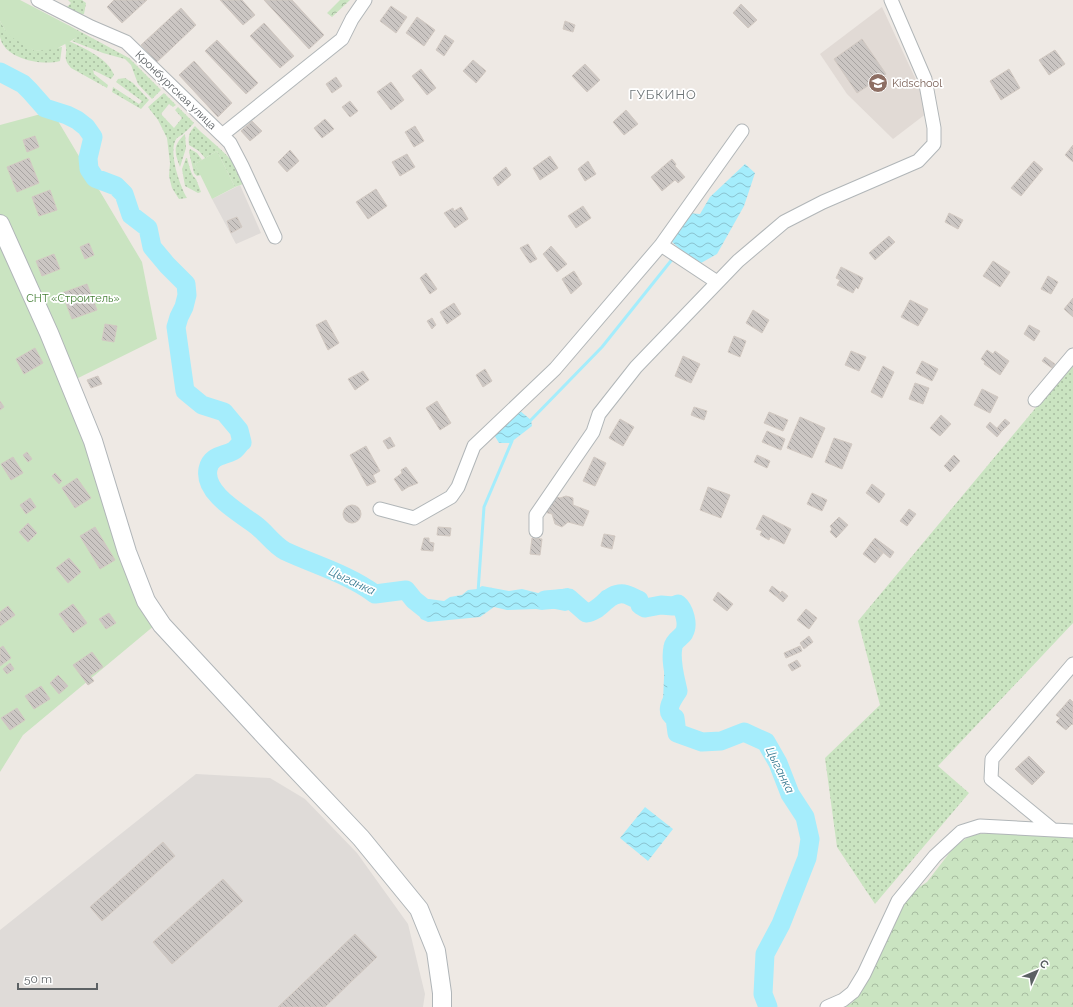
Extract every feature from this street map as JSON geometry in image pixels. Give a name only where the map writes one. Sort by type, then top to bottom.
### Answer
[{"type":"street","name":"Кронбургская улица","points":[[38,0],[91,27],[126,42],[222,135],[342,39],[352,19],[365,0]]},
{"type":"street","points":[[536,531],[536,515],[593,432],[599,414],[636,367],[738,261],[784,222],[823,202],[918,161],[934,144],[934,128],[925,79],[891,0]]},
{"type":"street","points":[[380,509],[414,518],[451,497],[458,487],[474,446],[554,369],[661,245],[742,131]]},
{"type":"street","points":[[222,135],[230,143],[242,166],[275,237]]},
{"type":"street","points":[[0,224],[49,333],[93,441],[127,552],[146,600],[162,625],[361,838],[420,909],[436,951],[442,993],[442,1007]]},
{"type":"street","points":[[661,245],[717,282]]},
{"type":"street","points":[[1035,400],[1073,355]]},
{"type":"street","points":[[1052,829],[991,779],[992,759],[1073,664]]},
{"type":"street","points":[[827,1007],[843,1000],[853,992],[864,974],[898,901],[934,856],[961,832],[980,826],[1073,831]]},
{"type":"shaded area","name":"Kidschool","points":[[882,7],[923,95],[927,113],[893,139],[847,94],[820,54]]},
{"type":"shaded area","points":[[240,185],[261,233],[236,244],[212,199]]},
{"type":"shaded area","points":[[196,774],[270,778],[305,799],[357,853],[408,924],[425,994],[423,1007],[0,1007],[0,930]]},
{"type":"green space","points":[[0,0],[22,1],[76,30],[76,38],[56,49],[35,51],[11,37],[5,30],[0,21]]},
{"type":"green space","points":[[68,0],[82,0],[86,3],[84,14],[78,15],[66,8],[71,3]]},
{"type":"green space","points":[[340,0],[350,0],[332,17],[327,13]]},
{"type":"green space","points":[[0,21],[5,30],[35,51],[62,47],[60,61],[34,61],[16,56],[3,45],[0,37]]},
{"type":"green space","points":[[68,25],[129,58],[161,90],[152,99],[138,84],[131,65],[125,59],[103,53],[72,41],[76,38]]},
{"type":"green space","points":[[69,41],[89,51],[107,64],[114,75],[111,79],[93,70],[94,74],[108,85],[107,88],[71,68],[66,61],[65,43]]},
{"type":"green space","points":[[125,78],[133,83],[149,100],[141,109],[112,92],[113,87],[139,104],[142,101],[116,82],[118,79]]},
{"type":"green space","points":[[164,93],[176,105],[173,107],[169,104],[161,114],[174,128],[182,118],[175,110],[178,107],[194,123],[177,138],[174,143],[173,150],[178,177],[187,198],[179,199],[172,188],[169,176],[170,163],[167,138],[158,120],[148,107]]},
{"type":"green space","name":"СНТ «Строитель»","points":[[52,111],[142,262],[157,339],[66,384],[161,620],[23,735],[0,772],[0,125]]},
{"type":"green space","points":[[195,126],[231,160],[241,175],[243,184],[235,187],[217,151],[205,158],[199,151],[189,145],[189,135]]},
{"type":"green space","points":[[185,134],[186,148],[180,167],[176,149],[178,142]]},
{"type":"green space","points":[[190,149],[197,153],[202,160],[195,164],[201,175],[197,176],[194,173],[189,152]]},
{"type":"green space","points":[[217,151],[235,187],[212,199],[195,164]]},
{"type":"green space","points":[[186,158],[201,192],[198,193],[185,186],[182,169]]},
{"type":"green space","points":[[1073,363],[1073,623],[938,766],[969,793],[875,904],[837,847],[825,758],[880,705],[858,621]]},
{"type":"green space","points":[[1012,830],[1073,838],[1073,1007],[845,1007],[853,1002],[875,966],[884,931],[906,896],[927,882],[954,847],[971,835]]},
{"type":"water","points":[[745,164],[755,173],[744,206],[717,254],[701,263],[671,241],[688,213],[700,214],[710,197]]},
{"type":"water","points":[[519,410],[531,420],[532,426],[510,443],[499,443],[493,433]]},
{"type":"water","points":[[482,586],[509,591],[522,589],[538,593],[568,588],[571,590],[569,610],[565,611],[550,608],[542,610],[507,610],[494,607],[480,617],[428,622],[421,619],[406,594],[406,590],[410,590],[417,600],[429,599],[444,601],[450,597],[462,595],[468,590],[477,589]]},
{"type":"water","points":[[608,589],[625,591],[621,603],[604,607],[598,601],[597,597],[602,591]]},
{"type":"water","points":[[668,645],[674,649],[678,666],[680,696],[678,705],[674,712],[667,718],[664,712],[663,701],[665,653]]},
{"type":"water","points":[[645,807],[673,829],[648,861],[620,838]]},
{"type":"building","points":[[114,0],[147,0],[122,23],[107,7]]},
{"type":"building","points":[[220,0],[242,0],[255,15],[243,25]]},
{"type":"building","points":[[264,0],[292,0],[324,35],[309,49]]},
{"type":"building","points":[[741,4],[757,20],[748,28],[733,13]]},
{"type":"building","points":[[391,6],[407,17],[396,33],[380,21]]},
{"type":"building","points":[[181,8],[196,25],[157,62],[141,45]]},
{"type":"building","points":[[417,17],[435,30],[424,46],[406,33]]},
{"type":"building","points":[[565,21],[575,25],[573,32],[563,29]]},
{"type":"building","points":[[264,23],[294,56],[280,68],[250,36]]},
{"type":"building","points":[[445,35],[454,41],[444,56],[436,50]]},
{"type":"building","points":[[862,39],[886,74],[857,93],[834,59]]},
{"type":"building","points":[[217,40],[258,83],[246,94],[205,51]]},
{"type":"building","points":[[1055,50],[1065,64],[1049,75],[1039,60]]},
{"type":"building","points":[[473,60],[486,71],[476,83],[463,71]]},
{"type":"building","points":[[194,61],[232,103],[218,117],[179,75]]},
{"type":"building","points":[[585,64],[600,80],[587,92],[572,76]]},
{"type":"building","points":[[421,69],[436,88],[427,95],[412,76]]},
{"type":"building","points":[[1009,69],[1020,88],[1001,100],[990,81]]},
{"type":"building","points":[[336,77],[342,86],[332,93],[326,84]]},
{"type":"building","points":[[391,82],[404,100],[391,110],[377,92]]},
{"type":"building","points":[[350,101],[358,111],[350,117],[342,107]]},
{"type":"building","points":[[626,110],[638,124],[624,135],[613,122]]},
{"type":"building","points":[[325,119],[334,129],[322,138],[314,128]]},
{"type":"building","points":[[252,121],[262,131],[250,141],[241,131]]},
{"type":"building","points":[[415,126],[424,141],[414,147],[405,132]]},
{"type":"building","points":[[35,136],[39,147],[27,152],[23,140]]},
{"type":"building","points":[[1073,145],[1073,162],[1065,155]]},
{"type":"building","points":[[290,150],[299,161],[287,172],[278,162]]},
{"type":"building","points":[[407,154],[415,167],[400,176],[392,162]]},
{"type":"building","points":[[550,156],[558,168],[540,180],[533,168]]},
{"type":"building","points":[[29,158],[39,183],[17,192],[7,167]]},
{"type":"building","points":[[672,159],[676,164],[675,166],[685,177],[678,183],[675,180],[662,191],[651,177]]},
{"type":"building","points":[[588,161],[596,174],[585,181],[578,169]]},
{"type":"building","points":[[1034,161],[1043,169],[1021,196],[1011,188]]},
{"type":"building","points":[[506,167],[511,175],[498,186],[493,178]]},
{"type":"building","points":[[376,189],[387,206],[368,219],[356,202]]},
{"type":"building","points":[[50,190],[57,210],[39,216],[32,197]]},
{"type":"building","points":[[583,206],[591,218],[576,228],[568,216]]},
{"type":"building","points":[[461,207],[468,219],[455,228],[444,213],[453,208],[454,211]]},
{"type":"building","points":[[949,213],[963,220],[958,229],[945,222]]},
{"type":"building","points":[[237,217],[242,227],[231,233],[227,221]]},
{"type":"building","points":[[889,236],[895,242],[875,260],[869,253]]},
{"type":"building","points":[[89,243],[94,255],[85,259],[80,247]]},
{"type":"building","points":[[528,244],[537,259],[530,263],[520,248]]},
{"type":"building","points":[[551,246],[567,264],[557,272],[543,254]]},
{"type":"building","points":[[54,254],[60,269],[42,276],[36,261]]},
{"type":"building","points":[[993,261],[1010,272],[1000,287],[983,276]]},
{"type":"building","points":[[841,267],[863,278],[858,289],[856,287],[853,293],[837,285],[840,280],[836,278]]},
{"type":"building","points":[[574,271],[582,284],[571,294],[562,279]]},
{"type":"building","points":[[426,273],[437,289],[430,294],[420,278]]},
{"type":"building","points":[[1048,276],[1058,282],[1051,294],[1041,289]]},
{"type":"building","points":[[87,284],[97,310],[72,319],[62,293]]},
{"type":"building","points":[[1073,298],[1073,317],[1064,309]]},
{"type":"building","points":[[910,300],[928,309],[918,326],[901,317]]},
{"type":"building","points":[[454,303],[461,314],[447,324],[440,312]]},
{"type":"building","points":[[753,310],[769,320],[762,333],[746,323]]},
{"type":"building","points":[[432,318],[436,325],[432,329],[427,321]]},
{"type":"building","points":[[326,320],[339,343],[328,350],[316,325]]},
{"type":"building","points":[[105,324],[117,326],[114,342],[102,340]]},
{"type":"building","points":[[1029,325],[1040,331],[1034,341],[1024,334]]},
{"type":"building","points":[[734,336],[746,341],[740,357],[728,352]]},
{"type":"building","points":[[35,348],[43,363],[24,374],[16,359]]},
{"type":"building","points":[[987,350],[993,354],[995,351],[1009,361],[1000,375],[984,364],[985,362],[981,359]]},
{"type":"building","points":[[851,351],[866,357],[859,371],[845,365]]},
{"type":"building","points":[[683,356],[700,364],[691,383],[675,376]]},
{"type":"building","points":[[1045,357],[1055,364],[1052,368],[1042,361]]},
{"type":"building","points":[[922,361],[938,369],[932,381],[916,373]]},
{"type":"building","points":[[883,366],[894,372],[882,398],[871,392]]},
{"type":"building","points":[[485,369],[492,381],[483,387],[476,375]]},
{"type":"building","points":[[363,371],[369,380],[355,390],[348,379]]},
{"type":"building","points":[[98,376],[102,384],[91,388],[87,380]]},
{"type":"building","points":[[915,383],[929,388],[923,404],[909,399]]},
{"type":"building","points":[[982,389],[998,397],[990,413],[974,405]]},
{"type":"building","points":[[0,401],[4,407],[0,410]]},
{"type":"building","points":[[437,401],[451,423],[440,430],[426,408]]},
{"type":"building","points":[[694,407],[707,411],[704,420],[691,415]]},
{"type":"building","points":[[769,412],[788,420],[783,431],[764,423]]},
{"type":"building","points":[[941,415],[951,424],[940,436],[930,428]]},
{"type":"building","points":[[800,417],[825,428],[812,458],[787,448]]},
{"type":"building","points":[[620,419],[634,427],[623,446],[609,438]]},
{"type":"building","points":[[1005,419],[1010,423],[1001,432],[997,428]]},
{"type":"building","points":[[990,422],[1001,432],[997,437],[986,427]]},
{"type":"building","points":[[767,431],[785,439],[781,450],[762,442]]},
{"type":"building","points":[[390,437],[395,446],[388,449],[383,441]]},
{"type":"building","points":[[834,438],[852,444],[842,469],[825,462]]},
{"type":"building","points":[[366,446],[380,471],[373,475],[376,482],[367,486],[350,455]]},
{"type":"building","points":[[27,452],[32,459],[28,462],[23,455]]},
{"type":"building","points":[[757,455],[770,461],[767,468],[754,462]]},
{"type":"building","points":[[954,455],[960,461],[950,472],[944,466]]},
{"type":"building","points":[[13,457],[23,473],[11,480],[1,464]]},
{"type":"building","points":[[594,457],[606,463],[595,486],[583,481]]},
{"type":"building","points":[[406,467],[418,483],[402,491],[394,479],[402,473],[401,470]]},
{"type":"building","points":[[55,473],[62,481],[59,484],[52,476]]},
{"type":"building","points":[[77,478],[91,498],[75,508],[62,488]]},
{"type":"building","points":[[872,484],[885,494],[879,503],[866,493]]},
{"type":"building","points":[[708,487],[730,495],[721,518],[700,510]]},
{"type":"building","points":[[812,493],[827,500],[822,511],[807,504]]},
{"type":"building","points":[[551,495],[560,498],[566,496],[573,498],[573,505],[589,511],[583,526],[568,522],[562,527],[555,524],[552,514],[544,512]]},
{"type":"building","points":[[30,498],[36,507],[26,514],[20,505]]},
{"type":"building","points":[[348,505],[356,505],[361,510],[359,521],[356,523],[348,523],[343,518],[343,510]]},
{"type":"building","points":[[909,509],[916,514],[907,526],[900,521]]},
{"type":"building","points":[[763,515],[791,529],[784,544],[770,537],[769,540],[760,535],[762,531],[756,529]]},
{"type":"building","points":[[839,517],[848,525],[836,538],[830,532],[832,529],[830,526]]},
{"type":"building","points":[[28,523],[37,533],[28,542],[19,532]]},
{"type":"building","points":[[95,527],[115,560],[100,569],[80,536]]},
{"type":"building","points":[[438,527],[451,528],[450,536],[437,535]]},
{"type":"building","points":[[604,534],[615,536],[612,549],[601,546]]},
{"type":"building","points":[[424,538],[429,538],[429,542],[434,543],[433,551],[421,550]]},
{"type":"building","points":[[532,538],[542,539],[540,555],[530,554]]},
{"type":"building","points":[[875,538],[894,552],[890,558],[871,543]]},
{"type":"building","points":[[871,543],[883,553],[875,563],[863,554]]},
{"type":"building","points":[[69,558],[81,572],[68,583],[56,568]]},
{"type":"building","points":[[772,586],[781,593],[777,597],[769,591]]},
{"type":"building","points":[[782,591],[788,596],[783,602],[777,597]]},
{"type":"building","points":[[718,592],[733,604],[727,611],[713,600]]},
{"type":"building","points":[[73,604],[87,623],[73,633],[59,614]]},
{"type":"building","points":[[8,606],[15,615],[0,626],[0,612]]},
{"type":"building","points":[[806,609],[817,618],[809,629],[797,620]]},
{"type":"building","points":[[109,613],[116,623],[106,629],[99,619]]},
{"type":"building","points":[[809,636],[813,642],[804,649],[800,643]]},
{"type":"building","points":[[3,646],[11,658],[0,666],[0,648]]},
{"type":"building","points":[[800,646],[802,651],[786,658],[784,653]]},
{"type":"building","points":[[92,652],[103,667],[90,676],[94,681],[88,685],[73,665]]},
{"type":"building","points":[[797,660],[801,666],[792,671],[788,665]]},
{"type":"building","points":[[10,663],[14,669],[7,674],[3,669]]},
{"type":"building","points":[[58,675],[68,686],[59,694],[50,683]]},
{"type":"building","points":[[41,686],[50,699],[34,709],[25,696]]},
{"type":"building","points":[[1070,699],[1073,702],[1073,725],[1072,724],[1066,730],[1056,722],[1060,718],[1056,715]]},
{"type":"building","points":[[17,708],[25,720],[10,730],[1,718]]},
{"type":"building","points":[[1029,756],[1045,772],[1032,785],[1015,769]]},
{"type":"building","points":[[163,842],[175,856],[102,921],[90,907]]},
{"type":"building","points":[[223,879],[243,901],[172,964],[153,942]]},
{"type":"building","points":[[355,934],[377,957],[325,1007],[278,1007]]},
{"type":"waterway","name":"Цыганка","points":[[0,72],[23,84],[45,108],[67,115],[86,127],[93,137],[88,158],[89,169],[95,178],[116,186],[124,194],[131,215],[148,228],[152,247],[186,284],[187,295],[176,327],[185,391],[202,405],[224,412],[239,430],[242,442],[229,453],[215,458],[210,464],[208,469],[208,478],[211,487],[217,495],[257,526],[277,546],[285,551],[343,575],[375,594],[406,590],[414,600],[424,608]]},
{"type":"waterway","points":[[529,422],[602,347],[674,257]]},
{"type":"waterway","points":[[478,592],[484,507],[512,441]]},
{"type":"waterway","name":"Цыганка","points":[[545,600],[569,598],[586,613],[591,612],[608,599],[618,594],[626,594],[639,600],[640,605],[645,608],[661,605],[673,606],[678,604],[684,613],[686,625],[684,633],[676,641],[672,652],[673,669],[678,691],[669,708],[671,715],[675,718],[677,733],[702,742],[721,741],[744,732],[766,742],[778,763],[790,794],[805,817],[810,839],[807,858],[781,924],[765,954],[763,994],[768,1007]]},
{"type":"place","name":"Kidschool","points":[[878,83]]},
{"type":"district","name":"ГУБКИНО","points":[[663,94]]}]
